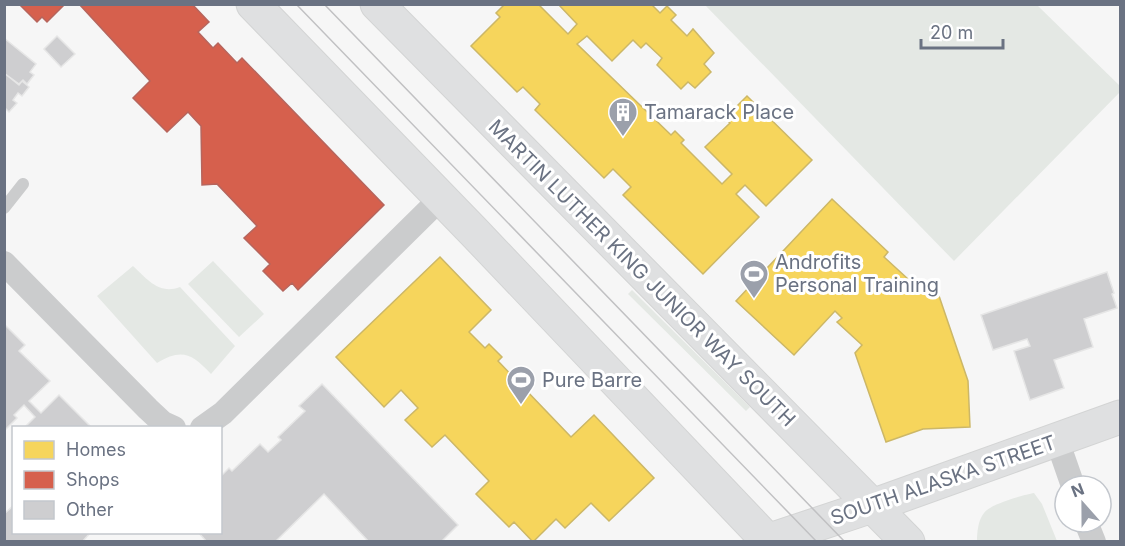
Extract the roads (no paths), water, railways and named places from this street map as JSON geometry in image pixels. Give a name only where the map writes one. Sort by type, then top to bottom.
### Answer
[{"type":"main road","points":[[253,4],[767,541]]},
{"type":"main road","name":"MARTIN LUTHER KING JUNIOR WAY SOUTH","points":[[377,4],[908,542]]},
{"type":"main road","name":"SOUTH ALASKA STREET","points":[[767,541],[1120,417]]},
{"type":"street","points":[[205,426],[223,413],[440,199]]},
{"type":"street","points":[[4,263],[148,409],[170,426]]},
{"type":"street","points":[[1057,440],[1069,474]]},
{"type":"lane","points":[[4,208],[23,184]]},
{"type":"tram line","points":[[296,4],[817,542]]},
{"type":"tram line","points":[[324,4],[845,542]]},
{"type":"place","name":"Tamarack Place","points":[[623,138]]},
{"type":"place","name":"Androfits Personal Training","points":[[754,300]]},
{"type":"place","name":"Pure Barre","points":[[521,406]]}]
